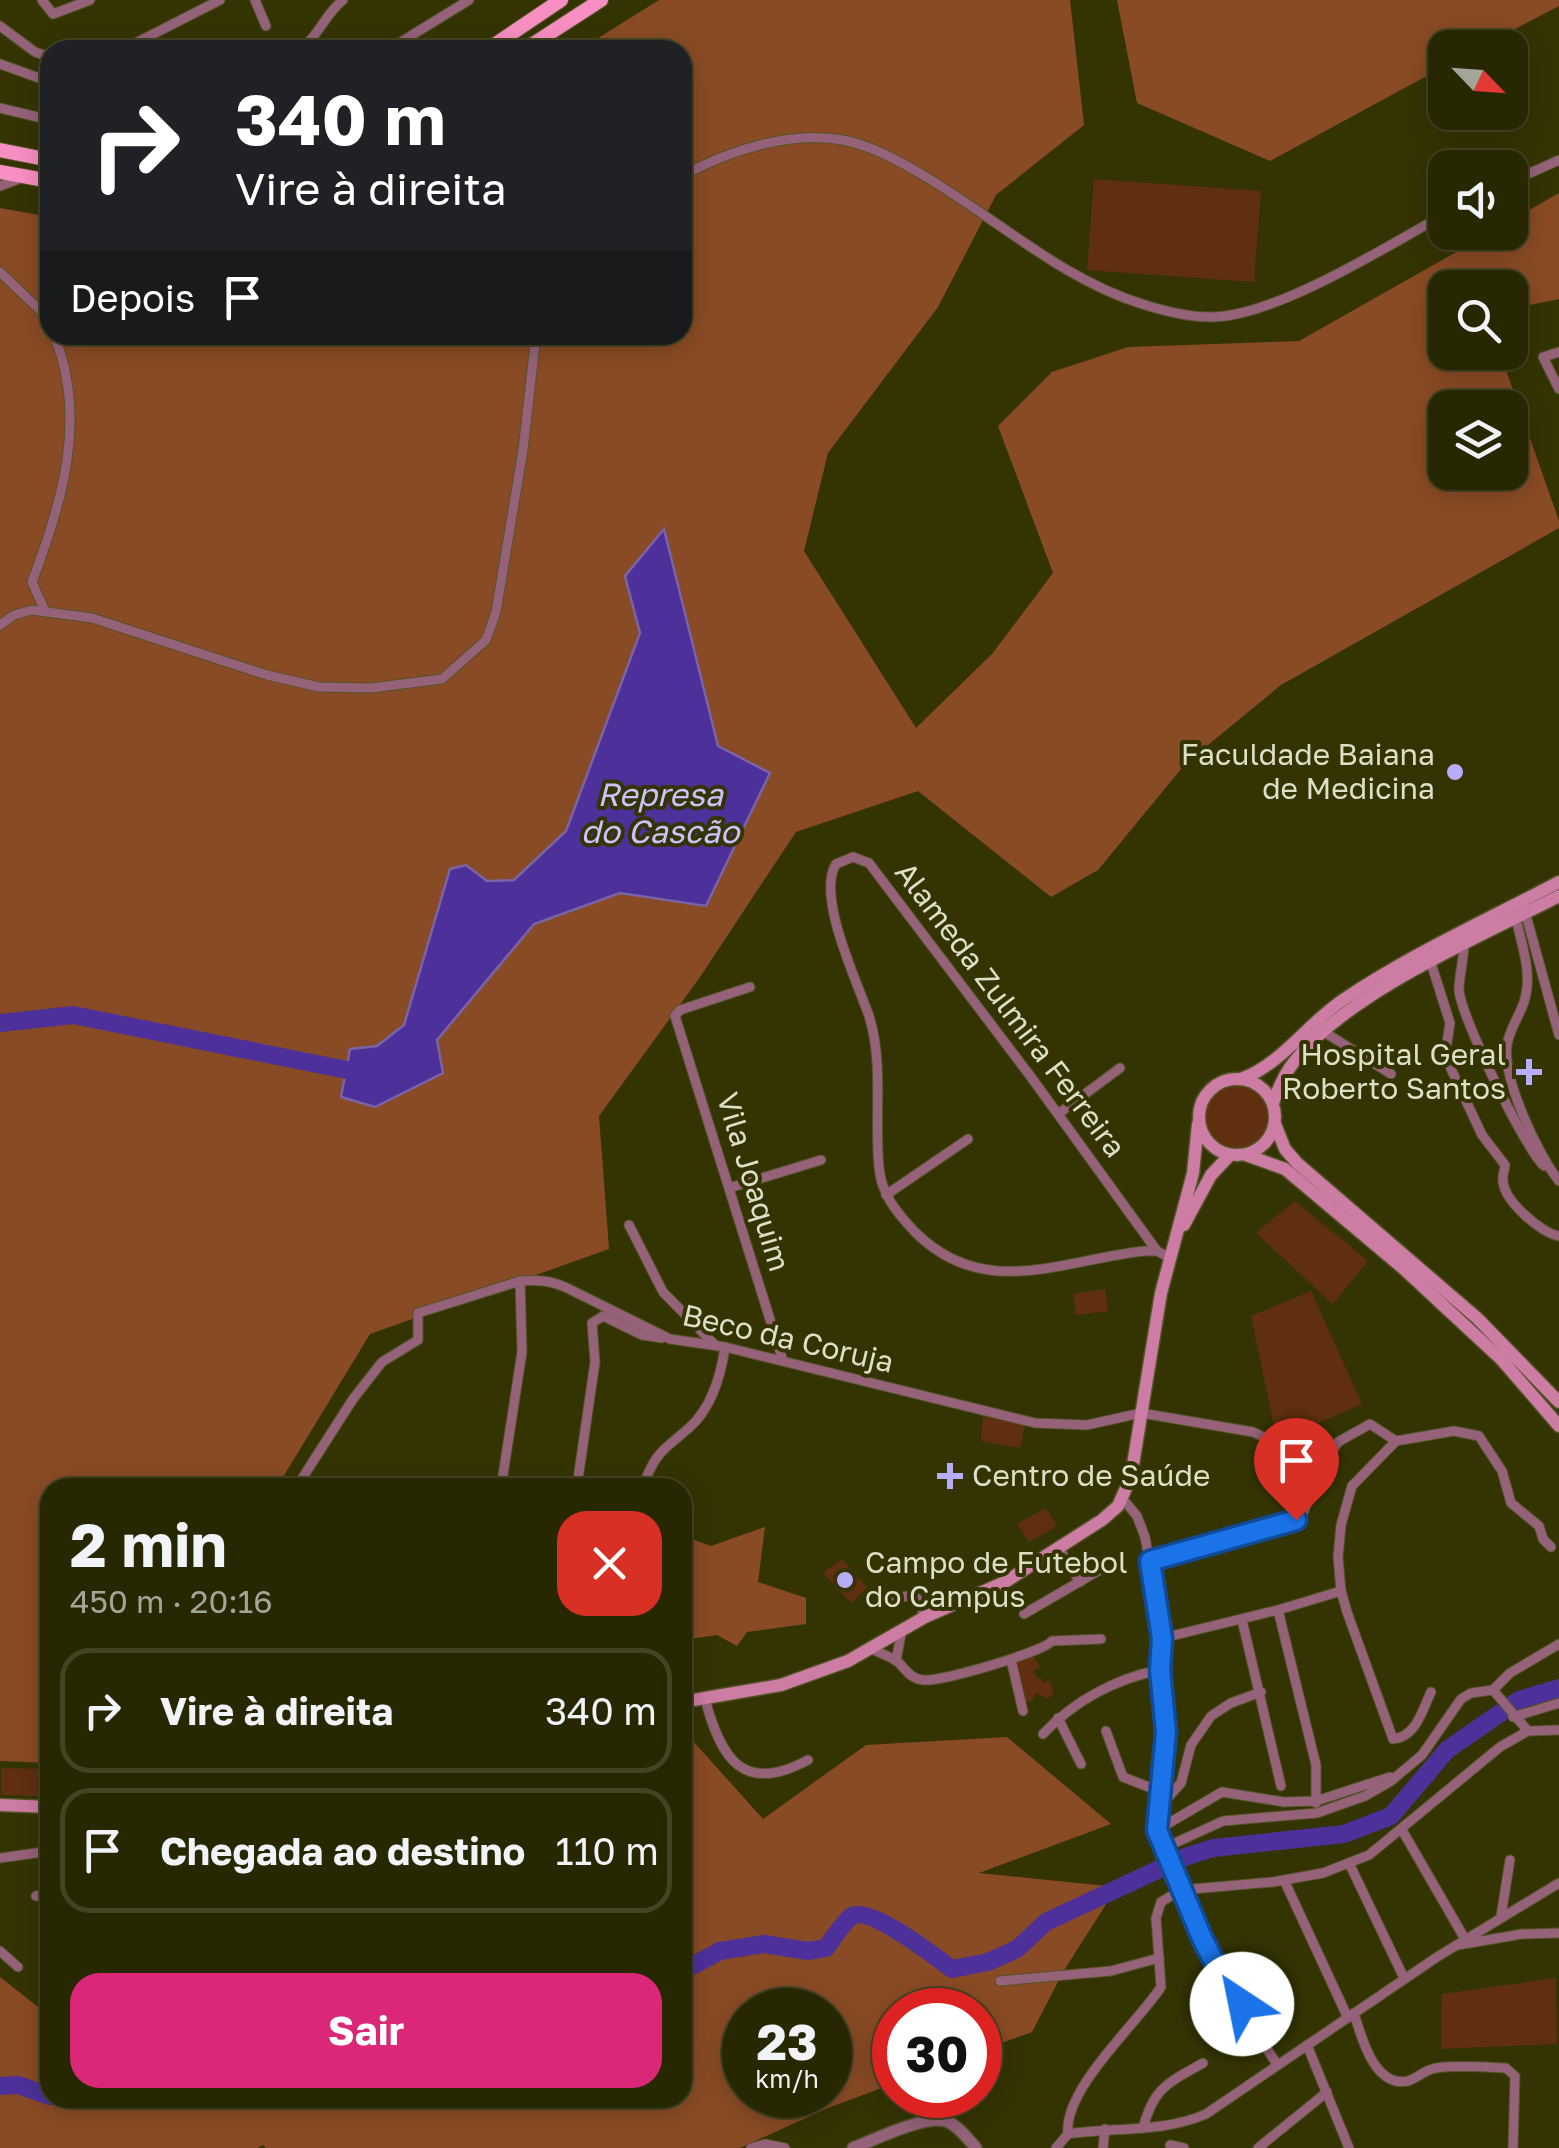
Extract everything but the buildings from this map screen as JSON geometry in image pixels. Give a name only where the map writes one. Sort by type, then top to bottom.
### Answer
[{"type":"main road","points":[[502,40],[562,0]]},
{"type":"main road","points":[[539,40],[601,0]]},
{"type":"main road","points":[[0,150],[40,158]]},
{"type":"main road","points":[[0,172],[40,179]]},
{"type":"main road","points":[[1559,882],[1520,911],[1348,1012],[1290,1066],[1273,1103],[1275,1124],[1285,1149],[1297,1164],[1477,1318],[1559,1402]]},
{"type":"main road","points":[[1179,1230],[1193,1174],[1199,1106],[1208,1090],[1268,1066],[1321,1017],[1367,984],[1559,896]]},
{"type":"main road","points":[[1241,1078],[1254,1082],[1273,1103]]},
{"type":"main road","points":[[1198,1124],[1215,1150],[1229,1156],[1260,1149],[1275,1124]]},
{"type":"main road","points":[[1246,1155],[1293,1174],[1404,1269],[1501,1359],[1559,1426]]},
{"type":"main road","points":[[692,1700],[781,1685],[814,1675],[925,1617],[1005,1582],[1102,1520],[1123,1499],[1131,1477],[1163,1255],[1210,1174],[1229,1156]]},
{"type":"main road","points":[[0,1805],[40,1807]]},
{"type":"street","points":[[42,0],[49,13],[64,12],[90,0]]},
{"type":"street","points":[[142,40],[220,0]]},
{"type":"street","points":[[254,0],[266,26]]},
{"type":"street","points":[[311,40],[327,5],[343,0]]},
{"type":"street","points":[[404,40],[469,0]]},
{"type":"street","points":[[0,26],[40,53]]},
{"type":"street","points":[[0,64],[40,78]]},
{"type":"street","points":[[0,108],[40,118]]},
{"type":"street","points":[[692,171],[716,158],[756,146],[842,140],[876,150],[909,167],[1102,290],[1165,311],[1209,316],[1224,316],[1275,302],[1428,224]]},
{"type":"street","points":[[1528,174],[1559,160]]},
{"type":"street","points":[[0,186],[25,176]]},
{"type":"street","points":[[0,272],[40,310]]},
{"type":"street","points":[[45,611],[32,582],[60,499],[70,430],[65,373],[57,345]]},
{"type":"street","points":[[0,625],[14,615],[32,610],[92,618],[252,670],[319,687],[372,688],[442,679],[486,640],[496,612],[523,450],[535,345]]},
{"type":"street","points":[[1559,352],[1543,356],[1559,388]]},
{"type":"street","name":"Alameda Zulmira Ferreira","points":[[886,1195],[879,1167],[870,1020],[830,890],[833,868],[853,857],[870,863],[1163,1255]]},
{"type":"street","points":[[1520,911],[1559,1035]]},
{"type":"street","points":[[1520,911],[1529,976],[1507,1045],[1508,1066],[1550,1170]]},
{"type":"street","points":[[1464,944],[1460,998],[1516,1123],[1535,1158],[1559,1181]]},
{"type":"street","points":[[1431,962],[1450,1023],[1445,1056],[1482,1135],[1506,1168],[1502,1181],[1506,1190],[1528,1219],[1559,1236]]},
{"type":"street","name":"Vila Joaquim","points":[[750,988],[680,1010],[676,1018],[782,1361]]},
{"type":"street","points":[[1324,1032],[1391,1074]]},
{"type":"street","points":[[1058,1114],[1120,1068]]},
{"type":"street","points":[[968,1139],[886,1195],[905,1222],[950,1259],[977,1268],[1020,1271],[1060,1269],[1133,1252],[1163,1255]]},
{"type":"street","points":[[729,1188],[821,1160]]},
{"type":"street","points":[[629,1224],[663,1292],[720,1346],[719,1374],[704,1411],[658,1452],[646,1478]]},
{"type":"street","name":"Beco da Coruja","points":[[302,1478],[382,1362],[418,1340],[418,1314],[520,1282],[548,1280],[670,1340],[720,1346],[1051,1426],[1087,1424],[1140,1413]]},
{"type":"street","points":[[502,1478],[522,1352],[520,1282]]},
{"type":"street","points":[[578,1478],[595,1362],[590,1327],[594,1318],[602,1316],[642,1335],[670,1340]]},
{"type":"street","points":[[1140,1413],[1253,1432],[1273,1441],[1292,1455],[1310,1494]]},
{"type":"street","points":[[1150,1561],[1287,1524],[1307,1511],[1310,1494],[1333,1447],[1364,1425],[1376,1426],[1396,1442]]},
{"type":"street","points":[[1431,1692],[1412,1730],[1393,1739],[1341,1591],[1341,1525],[1347,1497],[1359,1478],[1396,1442],[1454,1432],[1478,1436],[1502,1471],[1511,1503],[1539,1526],[1552,1547]]},
{"type":"street","points":[[1123,1499],[1142,1526],[1162,1638],[1160,1670],[1166,1741],[1157,1830],[1216,1965],[1250,2012],[1250,2024],[1277,2064]]},
{"type":"street","points":[[1060,1548],[1080,1582]]},
{"type":"street","points":[[1024,1614],[1104,1568]]},
{"type":"street","points":[[1162,1638],[1341,1591]]},
{"type":"street","points":[[882,1600],[917,1598],[925,1617]]},
{"type":"street","points":[[1278,1610],[1312,1746],[1318,1813]]},
{"type":"street","points":[[1242,1620],[1281,1786]]},
{"type":"street","points":[[896,1661],[902,1629]]},
{"type":"street","points":[[869,1648],[923,1680],[1010,1660],[1060,1639],[1101,1639]]},
{"type":"street","points":[[1164,1848],[1223,1822],[1318,1813],[1365,1796],[1401,1774],[1434,1742],[1462,1699],[1471,1693],[1493,1690],[1510,1672],[1559,1644]]},
{"type":"street","points":[[1010,1660],[1023,1711]]},
{"type":"street","points":[[1043,1734],[1074,1704],[1160,1670]]},
{"type":"street","points":[[1493,1690],[1528,1730]]},
{"type":"street","points":[[1157,1810],[1181,1782],[1191,1746],[1212,1716],[1231,1703],[1261,1692]]},
{"type":"street","points":[[705,1698],[720,1744],[740,1767],[753,1773],[780,1774],[808,1760]]},
{"type":"street","points":[[1513,1717],[1559,1703]]},
{"type":"street","points":[[1058,1718],[1081,1764]]},
{"type":"street","points":[[1106,1730],[1120,1774],[1135,1784],[1159,1791]]},
{"type":"street","points":[[1068,2134],[1067,2118],[1082,2090],[1162,1984],[1158,1906],[1181,1890],[1322,1873],[1370,1854],[1500,1747],[1528,1730],[1559,1730]]},
{"type":"street","points":[[1157,1830],[1222,1792],[1284,1802],[1316,1801],[1401,1774]]},
{"type":"street","points":[[1402,1830],[1465,1939]]},
{"type":"street","points":[[0,1858],[40,1852]]},
{"type":"street","points":[[1501,1916],[1510,1860]]},
{"type":"street","points":[[1349,1863],[1404,1978]]},
{"type":"street","points":[[1284,1880],[1376,2067],[1396,2079],[1410,2080],[1424,2070],[1445,2067],[1506,2068],[1515,2076],[1513,2148]]},
{"type":"street","points":[[1056,2148],[1068,2134],[1186,2122],[1206,2114],[1404,1978],[1559,1883]]},
{"type":"street","points":[[36,1896],[40,1895]]},
{"type":"street","points":[[1454,1946],[1522,1934],[1559,1933]]},
{"type":"street","points":[[0,1951],[18,1966]]},
{"type":"street","points":[[1000,1980],[1111,1971],[1158,1958]]},
{"type":"street","points":[[1307,2045],[1349,2148]]},
{"type":"street","points":[[1143,2128],[1151,2101],[1161,2087],[1203,2063]]},
{"type":"street","points":[[1258,2148],[1327,2092]]},
{"type":"street","points":[[853,2148],[884,2142],[918,2124],[944,2121],[955,2126],[976,2148]]},
{"type":"street","points":[[1103,2148],[1105,2128]]},
{"type":"street","points":[[751,2148],[765,2144],[785,2148]]},
{"type":"street","points":[[1170,2145],[1184,2148]]},
{"type":"shaded area","points":[[659,0],[1070,0],[1084,125],[996,195],[938,307],[828,453],[804,551],[916,728],[992,654],[1053,573],[998,426],[1052,372],[1128,347],[1299,341],[1460,250],[1528,250],[1528,211],[1559,193],[1559,299],[1528,305],[1528,270],[1428,270],[1428,370],[1506,370],[1513,390],[1428,390],[1428,490],[1528,490],[1528,433],[1559,528],[1281,685],[1186,763],[1098,870],[1051,897],[918,791],[796,832],[700,977],[599,1116],[609,1249],[370,1334],[282,1478],[40,1478],[40,1763],[0,1761],[0,208],[40,215],[40,345],[692,345],[692,40],[595,40]],"holes":[[[664,530],[718,746],[621,893],[534,924],[437,1040],[350,1049],[377,1046],[404,1025],[450,869],[466,865],[487,881],[514,880],[565,831],[640,633],[625,576]]]},
{"type":"shaded area","points":[[1117,0],[1559,0],[1559,6],[1513,30],[1428,30],[1428,75],[1270,161],[1137,103]]},
{"type":"shaded area","points":[[1094,179],[1261,191],[1254,282],[1087,270]]},
{"type":"shaded area","points":[[1237,1086],[1259,1096],[1269,1118],[1259,1140],[1237,1150],[1215,1140],[1205,1118],[1215,1096]]},
{"type":"shaded area","points":[[1295,1201],[1368,1261],[1333,1304],[1256,1233]]},
{"type":"shaded area","points":[[1105,1289],[1108,1311],[1076,1315],[1073,1294]]},
{"type":"shaded area","points":[[1311,1291],[1362,1404],[1277,1441],[1251,1316]]},
{"type":"shaded area","points":[[983,1416],[1025,1425],[1020,1448],[981,1441]]},
{"type":"shaded area","points":[[1046,1508],[1057,1526],[1029,1542],[1017,1524]]},
{"type":"shaded area","points":[[765,1527],[758,1582],[806,1598],[806,1624],[747,1632],[737,1646],[717,1635],[692,1639],[692,1539],[711,1546]]},
{"type":"shaded area","name":"Campo de Futebol do Campus","points":[[842,1559],[867,1587],[851,1603],[823,1573]]},
{"type":"shaded area","points":[[1033,1656],[1040,1667],[1034,1671],[1037,1679],[1044,1683],[1049,1680],[1054,1692],[1048,1699],[1036,1693],[1031,1702],[1025,1700],[1017,1663]]},
{"type":"shaded area","points":[[1007,1737],[1111,1824],[979,1873],[1117,1887],[1063,1972],[1032,2032],[1002,2043],[1002,1988],[872,1988],[872,2092],[852,2099],[852,1988],[722,1988],[722,2118],[806,2118],[740,2148],[0,2148],[0,1977],[40,2008],[40,2108],[692,2108],[692,1740],[763,1819],[866,1745]]},
{"type":"shaded area","points":[[1,1768],[40,1769],[40,1797],[1,1795]]},
{"type":"shaded area","points":[[1556,1978],[1557,2044],[1441,2049],[1442,1994]]},
{"type":"water","name":"Represa do Cascão","points":[[664,529],[718,746],[770,773],[706,906],[620,893],[534,924],[437,1040],[443,1073],[375,1107],[341,1097],[350,1049],[377,1046],[404,1025],[450,869],[466,865],[487,881],[514,880],[566,831],[640,633],[625,576]]},
{"type":"waterway","points":[[0,1023],[73,1015],[367,1074]]},
{"type":"waterway","points":[[692,1966],[720,1951],[764,1944],[808,1951],[826,1948],[852,1916],[861,1915],[903,1934],[952,1969],[988,1962],[1017,1949],[1046,1922],[1185,1857],[1213,1848],[1344,1834],[1391,1816],[1447,1750],[1519,1700],[1559,1688]]},
{"type":"waterway","points":[[0,2086],[18,2085],[40,2093]]},
{"type":"place","name":"Faculdade Baiana de Medicina","points":[[1455,772]]},
{"type":"place","name":"Hospital Geral Roberto Santos","points":[[1529,1072]]},
{"type":"place","name":"Centro de Saúde","points":[[950,1476]]},
{"type":"place","name":"Campo de Futebol do Campus","points":[[845,1580]]},
{"type":"route","points":[[1242,2004],[1202,1938],[1157,1830],[1166,1732],[1160,1670],[1162,1638],[1150,1561],[1296,1520]]}]
